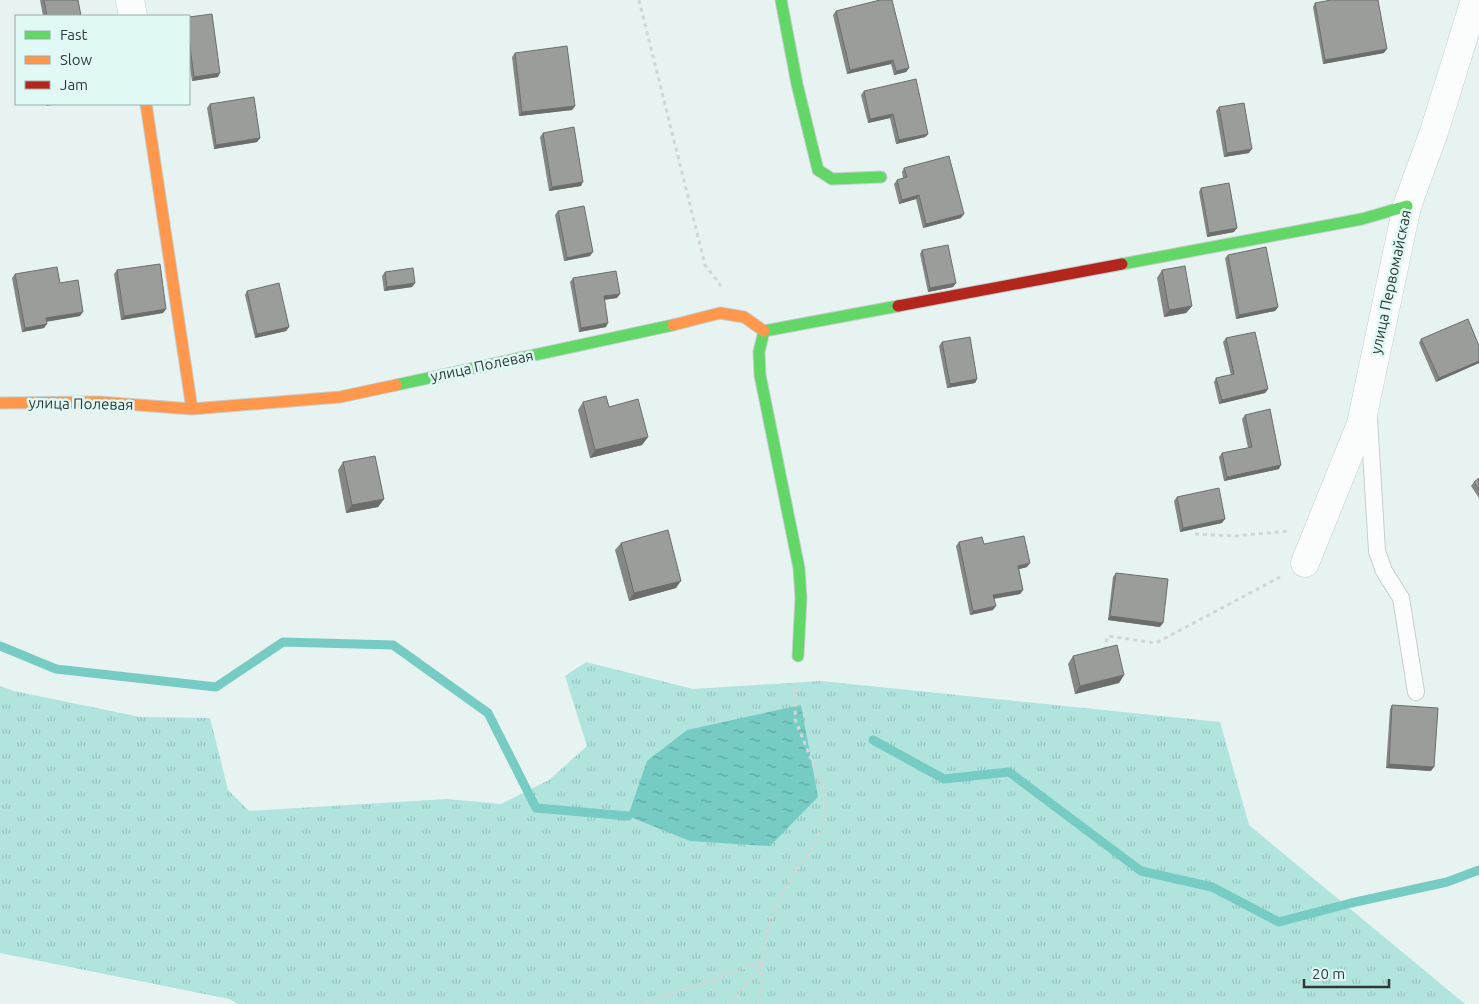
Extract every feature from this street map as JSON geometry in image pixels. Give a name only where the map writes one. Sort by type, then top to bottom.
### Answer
[{"type":"street","points":[[130,0],[133,15]]},
{"type":"street","points":[[781,0],[797,84],[818,170],[832,179],[880,177]]},
{"type":"street","name":"улица Первомайская","points":[[1310,552],[1361,424],[1407,206],[1434,132],[1475,0]]},
{"type":"street","points":[[146,105],[192,409]]},
{"type":"street","points":[[798,656],[800,575],[760,375],[759,352],[764,331],[1362,220],[1407,206]]},
{"type":"street","name":"улица Полевая","points":[[0,403],[100,402],[192,409],[340,397],[664,328],[720,313],[744,317],[764,331]]},
{"type":"lane","points":[[1367,396],[1377,551],[1384,571],[1401,598],[1416,692]]},
{"type":"path","points":[[640,0],[705,265],[724,289]]},
{"type":"path","points":[[1104,650],[1108,636],[1156,643],[1310,552],[1288,531],[1234,536],[1194,534]]},
{"type":"path","points":[[760,1004],[762,961],[769,923],[786,885],[815,844],[825,810],[826,796],[795,719],[798,656]]},
{"type":"path","points":[[644,1004],[762,961]]},
{"type":"path","points":[[732,1004],[762,961]]},
{"type":"green space","points":[[586,662],[693,689],[821,681],[1220,722],[1249,825],[1465,1004],[238,1004],[229,999],[0,953],[0,686],[14,691],[140,717],[210,718],[228,790],[249,811],[447,799],[501,804],[549,780],[587,746],[565,676]]},
{"type":"water","points":[[801,705],[818,797],[770,846],[690,841],[628,816],[647,761],[687,730]]},
{"type":"building","points":[[44,0],[78,0],[81,15],[47,15]]},
{"type":"building","points":[[880,0],[892,0],[909,68],[896,71],[893,60],[850,70],[836,11]]},
{"type":"building","points":[[1331,0],[1378,0],[1387,49],[1325,60],[1315,3]]},
{"type":"building","points":[[212,14],[220,73],[194,77],[190,47],[190,17]]},
{"type":"building","points":[[567,46],[575,106],[522,112],[515,53]]},
{"type":"building","points":[[916,79],[928,134],[899,140],[893,114],[870,119],[864,91]]},
{"type":"building","points":[[254,97],[260,138],[216,145],[210,104]]},
{"type":"building","points":[[1244,103],[1252,149],[1227,153],[1219,107]]},
{"type":"building","points":[[574,127],[583,182],[552,187],[543,133]]},
{"type":"building","points":[[949,156],[964,214],[926,224],[919,195],[902,200],[897,180],[907,177],[904,168]]},
{"type":"building","points":[[1229,183],[1237,228],[1209,233],[1201,188]]},
{"type":"building","points":[[584,206],[593,252],[567,258],[558,211]]},
{"type":"building","points":[[948,245],[956,283],[930,288],[922,250]]},
{"type":"building","points":[[1266,247],[1278,307],[1239,315],[1228,255]]},
{"type":"building","points":[[160,264],[166,309],[124,316],[117,270]]},
{"type":"building","points":[[1185,266],[1192,306],[1169,310],[1162,270]]},
{"type":"building","points":[[57,267],[60,283],[78,280],[83,312],[46,318],[47,324],[25,328],[15,274]]},
{"type":"building","points":[[413,268],[415,283],[387,287],[385,272]]},
{"type":"building","points":[[616,271],[620,294],[604,296],[608,323],[581,328],[573,278]]},
{"type":"building","points":[[279,283],[289,327],[257,334],[247,291]]},
{"type":"building","points":[[1468,319],[1479,346],[1479,361],[1439,378],[1421,339]]},
{"type":"building","points":[[1255,332],[1268,389],[1222,400],[1216,378],[1234,374],[1226,338]]},
{"type":"building","points":[[970,337],[977,379],[950,384],[942,342]]},
{"type":"building","points":[[606,396],[609,407],[638,399],[648,437],[595,450],[583,402]]},
{"type":"building","points":[[1270,409],[1281,465],[1227,477],[1222,453],[1252,447],[1245,415]]},
{"type":"building","points":[[375,456],[384,499],[352,505],[343,462]]},
{"type":"building","points":[[1479,478],[1479,490],[1474,482]]},
{"type":"building","points":[[1219,488],[1225,519],[1183,528],[1177,497]]},
{"type":"building","points":[[668,530],[681,581],[634,593],[621,543]]},
{"type":"building","points":[[1024,536],[1030,563],[1018,566],[1023,590],[993,595],[996,606],[973,611],[959,542],[982,537],[984,544]]},
{"type":"building","points":[[1116,573],[1168,579],[1163,623],[1110,616]]},
{"type":"building","points":[[1117,645],[1124,675],[1080,686],[1073,656]]},
{"type":"building","points":[[1392,705],[1438,708],[1434,767],[1389,764]]},
{"type":"waterway","points":[[0,646],[56,669],[216,687],[283,642],[393,645],[488,713],[536,808],[628,816]]},
{"type":"waterway","points":[[873,740],[944,779],[1009,772],[1141,871],[1212,887],[1279,922],[1351,903],[1447,882],[1479,870]]},
{"type":"traffic: fast","points":[[781,0],[797,84],[818,170],[832,179],[881,177]]},
{"type":"traffic: fast","points":[[1122,264],[1362,219],[1407,206]]},
{"type":"traffic: fast","points":[[798,656],[801,598],[799,568],[760,375],[759,352],[764,331],[898,306]]},
{"type":"traffic: fast","points":[[396,385],[673,325]]},
{"type":"traffic: slow","points":[[146,105],[192,409]]},
{"type":"traffic: slow","points":[[673,325],[720,313],[744,317],[764,331]]},
{"type":"traffic: slow","points":[[0,403],[99,402],[192,409],[340,397],[396,385]]},
{"type":"traffic: jam","points":[[898,306],[1122,264]]}]
